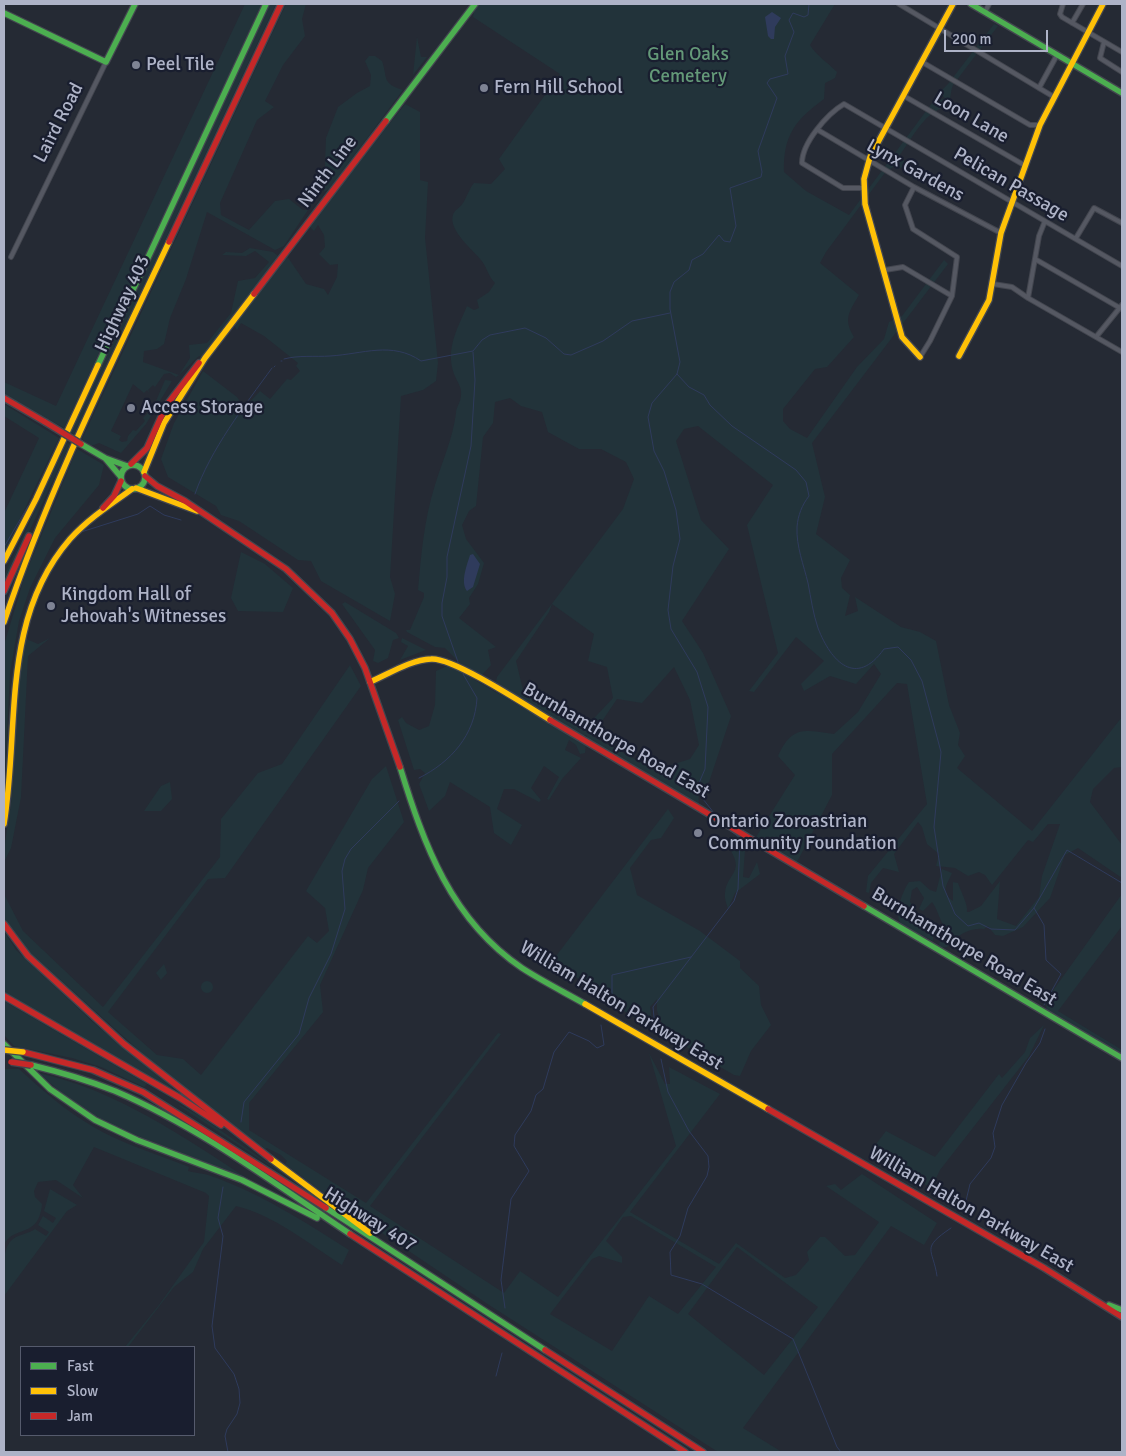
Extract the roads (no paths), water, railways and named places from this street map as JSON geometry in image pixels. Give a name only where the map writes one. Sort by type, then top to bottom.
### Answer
[{"type":"main road","name":"Laird Road","points":[[106,62],[135,4]]},
{"type":"main road","name":"Highway 403","points":[[4,568],[5,559],[40,491],[266,4]]},
{"type":"main road","name":"Highway 403","points":[[4,622],[43,514],[70,452],[280,4]]},
{"type":"main road","name":"Ninth Line","points":[[145,474],[164,424],[204,358],[475,4]]},
{"type":"main road","points":[[920,357],[902,336],[865,204],[863,188],[868,161],[953,4]]},
{"type":"main road","points":[[971,4],[1122,93]]},
{"type":"main road","points":[[959,356],[982,313],[993,284],[1001,233],[1040,125],[1104,4]]},
{"type":"main road","points":[[4,13],[106,62]]},
{"type":"main road","name":"Ninth Line","points":[[129,465],[145,454],[162,413],[190,372],[204,358]]},
{"type":"main road","points":[[4,398],[105,458],[139,466],[145,474],[143,484],[79,527],[42,573],[26,614],[15,666],[9,786],[4,824]]},
{"type":"main road","points":[[105,458],[125,486],[134,489]]},
{"type":"main road","points":[[102,510],[114,496],[121,479],[122,470],[129,465]]},
{"type":"main road","name":"William Halton Parkway East","points":[[145,474],[157,488],[190,503],[197,510],[282,564],[310,588],[333,614],[357,654],[370,682],[431,857],[450,892],[476,928],[521,967],[1102,1303],[1122,1317]]},
{"type":"main road","name":"William Halton Parkway East","points":[[134,489],[152,493],[183,509],[197,510]]},
{"type":"main road","points":[[4,591],[38,518],[43,514]]},
{"type":"main road","points":[[4,629],[6,614]]},
{"type":"main road","name":"Burnhamthorpe Road East","points":[[370,682],[431,658],[442,660],[489,684],[1122,1058]]},
{"type":"main road","points":[[4,924],[28,956],[124,1044],[393,1252]]},
{"type":"main road","points":[[4,996],[180,1098],[264,1154]]},
{"type":"main road","points":[[4,1044],[39,1080],[79,1112],[162,1151],[197,1162],[254,1186],[300,1208],[388,1259]]},
{"type":"main road","name":"Highway 407","points":[[4,1050],[61,1059],[94,1070],[139,1090],[703,1452]]},
{"type":"main road","name":"Highway 407","points":[[4,1061],[31,1065],[85,1078],[106,1086],[205,1139],[685,1452]]},
{"type":"main road","name":"William Halton Parkway East","points":[[1102,1303],[1122,1310]]},
{"type":"street","points":[[899,4],[1054,97]]},
{"type":"street","points":[[985,12],[989,4]]},
{"type":"street","points":[[1063,4],[1060,15],[1121,51],[1122,45]]},
{"type":"street","points":[[1072,23],[1083,4]]},
{"type":"street","points":[[1104,42],[1100,58],[1122,72]]},
{"type":"street","points":[[1039,88],[1057,55]]},
{"type":"street","name":"Laird Road","points":[[11,257],[106,62]]},
{"type":"street","points":[[922,62],[1030,125],[1040,125]]},
{"type":"street","name":"Loon Lane","points":[[904,96],[1024,165]]},
{"type":"street","name":"Pelican Passage","points":[[818,130],[844,104],[1122,266]]},
{"type":"street","points":[[818,130],[806,146],[802,160],[804,165],[842,188],[863,188]]},
{"type":"street","name":"Lynx Gardens","points":[[818,130],[914,187],[1001,233]]},
{"type":"street","points":[[914,187],[905,205],[913,229],[957,256],[952,296],[920,357]]},
{"type":"street","points":[[1076,238],[1094,208],[1122,223]]},
{"type":"street","points":[[1028,298],[1039,236],[1045,222]]},
{"type":"street","points":[[1035,259],[1121,306],[1096,337]]},
{"type":"street","points":[[884,270],[903,267],[952,296]]},
{"type":"street","points":[[993,284],[1012,288],[1122,352]]},
{"type":"water","points":[[772,12],[781,18],[775,27],[774,39],[768,36],[765,17]]},
{"type":"water","points":[[473,554],[480,564],[473,587],[467,591],[464,583],[465,573],[470,555]]},
{"type":"waterway","points":[[714,813],[703,799],[699,783],[705,769],[708,707],[697,672],[671,629],[668,610],[673,566],[680,539],[676,510],[664,471],[654,451],[648,417],[652,403],[677,374],[680,362],[670,309],[670,292],[674,282],[689,270],[692,260],[703,254],[719,235],[724,241],[730,242],[736,226],[730,188],[761,177],[762,172],[758,151],[777,98],[767,83],[770,79],[788,74],[785,56],[794,32],[789,20],[793,13],[804,17],[808,15],[809,4]]},
{"type":"waterway","points":[[284,359],[388,350],[410,355],[421,361],[473,351],[482,340],[490,335],[525,328],[546,338],[564,354],[571,355],[603,341],[632,321],[670,313]]},
{"type":"waterway","points":[[459,665],[442,616],[442,603],[447,577],[447,557],[471,446],[475,380],[473,352]]},
{"type":"waterway","points":[[195,494],[219,445],[272,368]]},
{"type":"waterway","points":[[677,374],[689,387],[704,395],[710,405],[732,426],[796,470],[806,482],[809,496],[798,518],[798,541],[816,623],[823,640],[837,660],[845,666],[854,668],[864,667],[874,661],[884,649],[898,647],[911,660],[922,681],[941,752],[934,827],[943,886],[955,914],[968,926],[979,923],[991,929],[1015,930],[1034,908],[1067,850],[1122,883]]},
{"type":"waterway","points":[[4,547],[28,506]]},
{"type":"waterway","points":[[81,532],[138,514],[150,506],[164,515],[181,520]]},
{"type":"waterway","points":[[419,778],[451,755],[459,746],[472,724],[477,698],[463,674]]},
{"type":"waterway","points":[[241,1122],[244,1102],[299,1034],[309,998],[331,954],[345,909],[342,871],[345,859],[351,849],[399,801]]},
{"type":"waterway","points":[[655,1027],[653,1007],[734,901],[738,889],[740,838],[724,826]]},
{"type":"waterway","points":[[1034,908],[1044,925],[1046,960],[1061,974],[1044,1005]]},
{"type":"waterway","points":[[612,1001],[612,975],[691,957]]},
{"type":"waterway","points":[[505,1308],[501,1280],[511,1199],[529,1171],[514,1146],[515,1135],[531,1111],[536,1095],[543,1089],[554,1052],[569,1032],[589,1041],[597,1048],[604,1045],[601,1025]]},
{"type":"waterway","points":[[965,1205],[970,1184],[991,1158],[995,1147],[993,1133],[1002,1105],[1040,1043],[1045,1029]]},
{"type":"waterway","points":[[661,1059],[668,1092],[689,1131],[708,1156],[709,1167],[707,1176],[688,1208],[680,1236],[670,1252],[671,1275],[702,1284],[793,1339],[837,1447],[841,1452]]},
{"type":"waterway","points":[[223,1187],[218,1218],[223,1236],[212,1326],[215,1348],[234,1374],[239,1389],[240,1403],[237,1414],[227,1429],[225,1436],[228,1452]]},
{"type":"waterway","points":[[937,1276],[931,1254],[932,1245],[935,1240],[951,1228]]},
{"type":"waterway","points":[[496,1376],[502,1353]]},
{"type":"place","name":"Peel Tile","points":[[136,65]]},
{"type":"place","name":"Fern Hill School","points":[[484,88]]},
{"type":"place","name":"Access Storage","points":[[131,408]]},
{"type":"place","name":"Kingdom Hall of Jehovah's Witnesses","points":[[51,606]]},
{"type":"place","name":"Ontario Zoroastrian Community Foundation","points":[[698,833]]},
{"type":"park label","name":"Glen Oaks Cemetery","points":[[688,66]]}]
